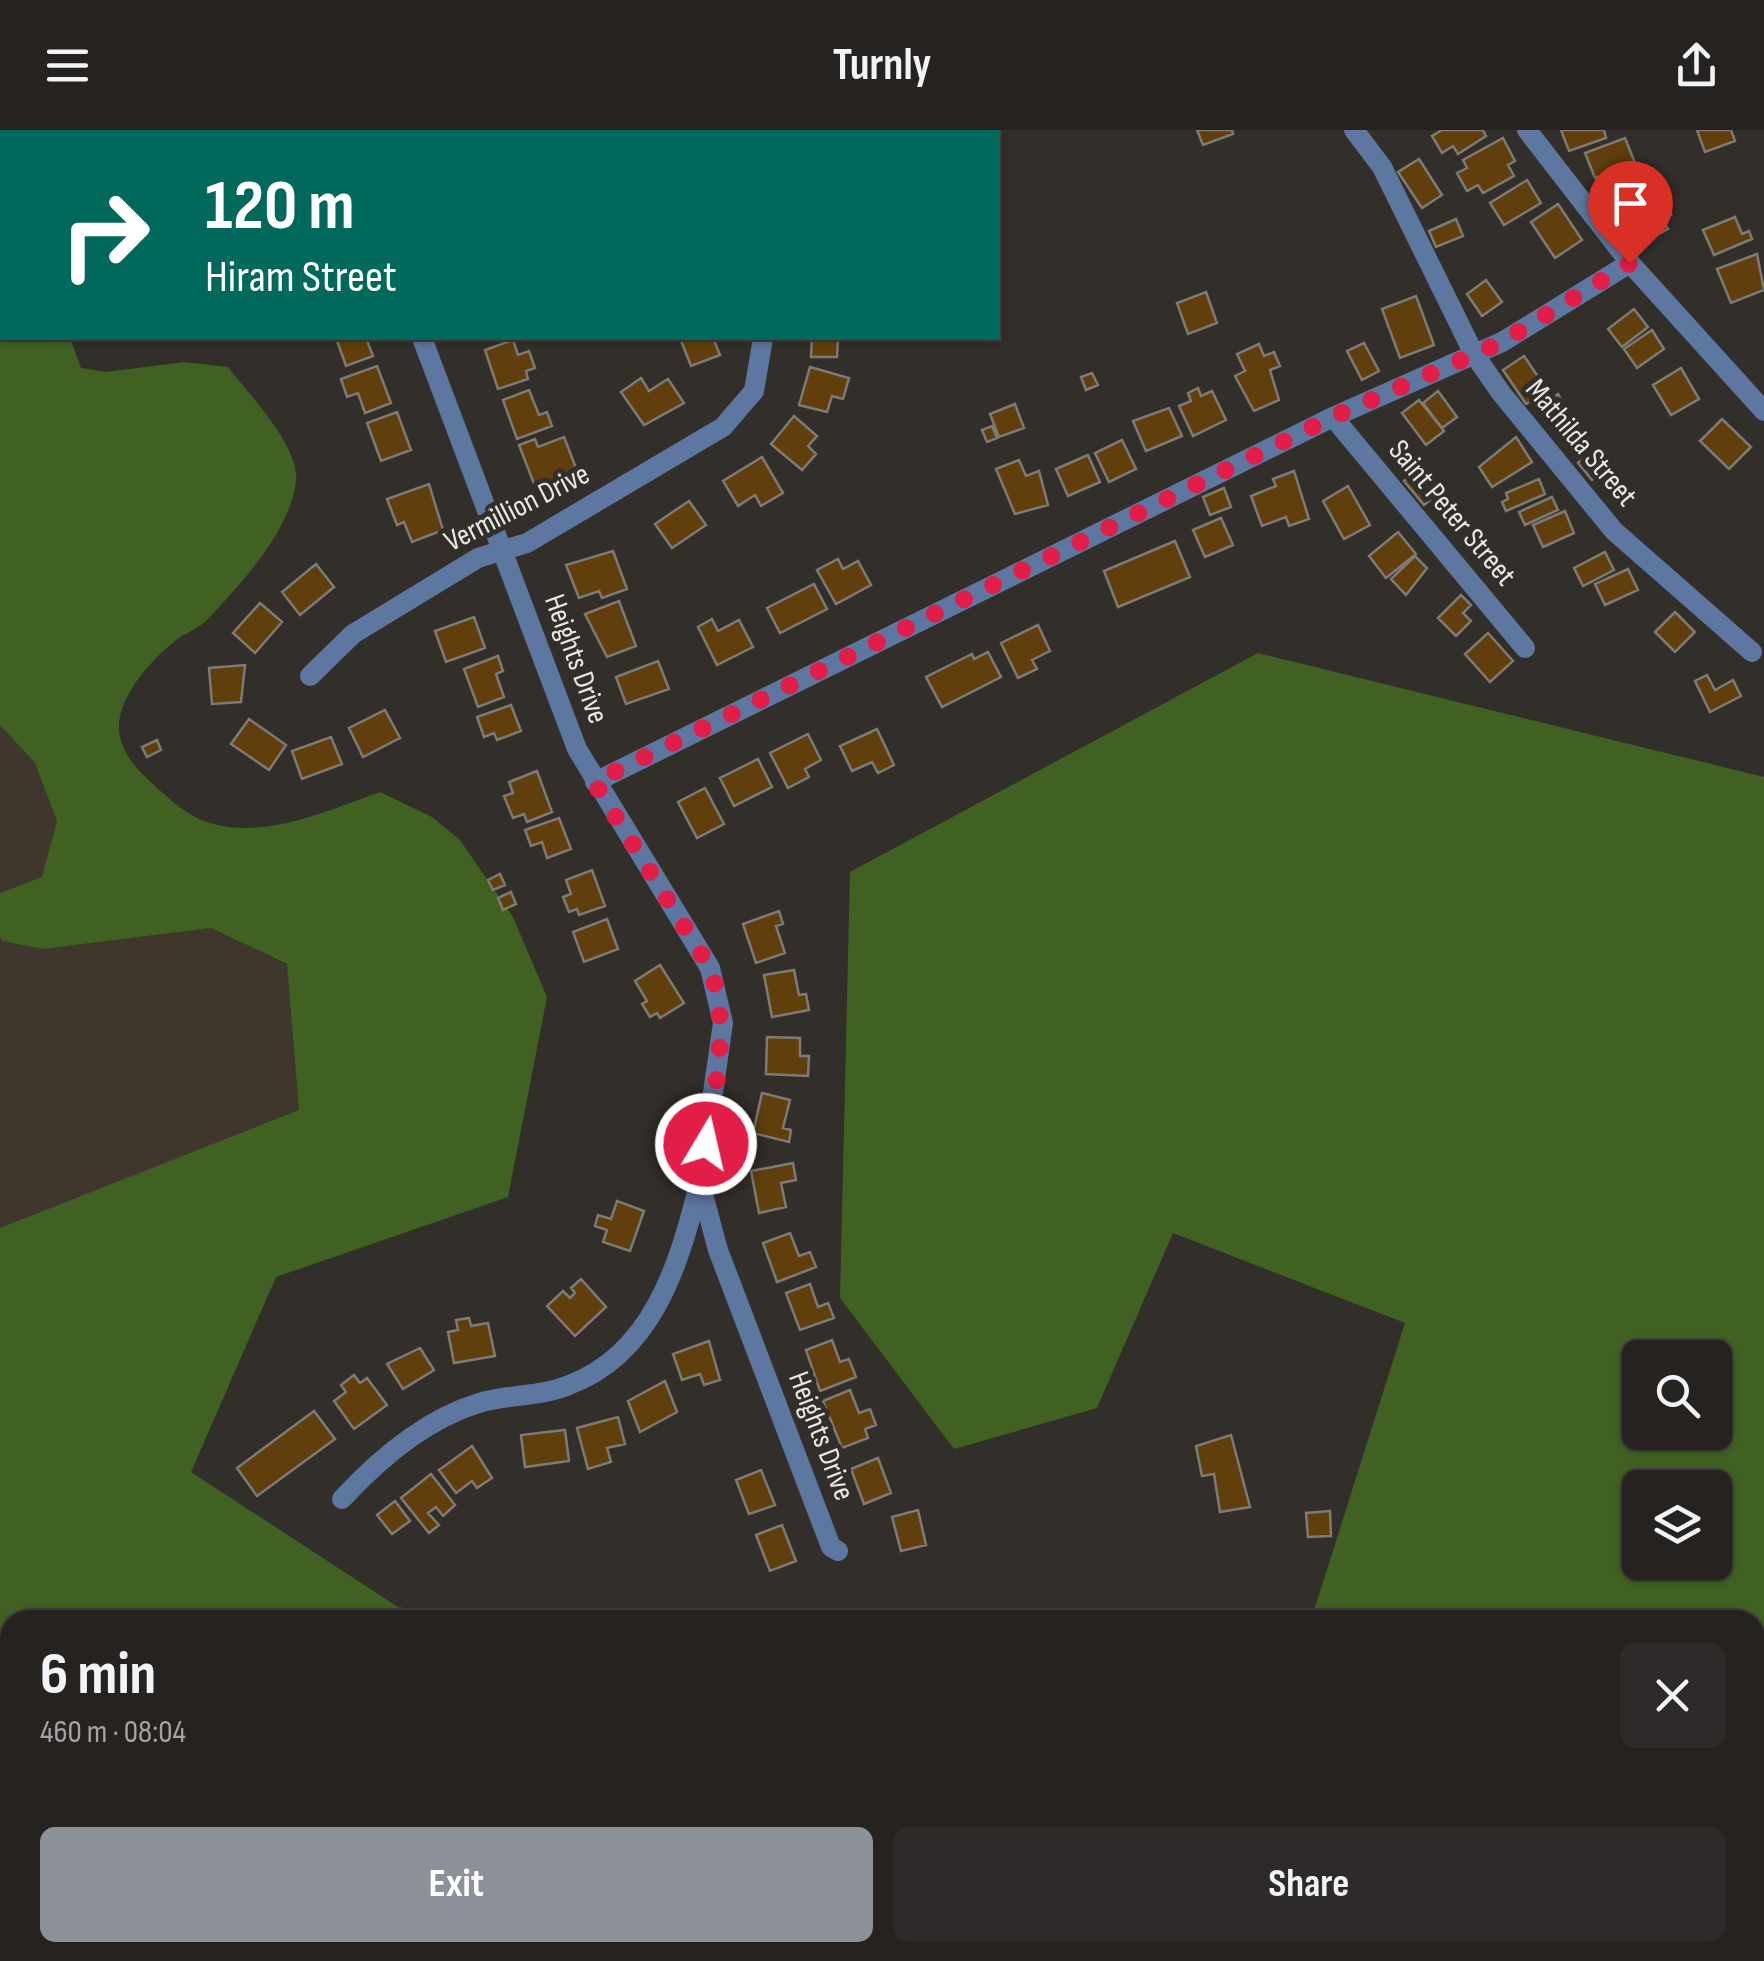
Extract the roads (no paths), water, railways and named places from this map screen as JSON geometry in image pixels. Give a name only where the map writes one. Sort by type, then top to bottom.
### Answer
[{"type":"street","name":"Mathilda Street","points":[[1354,130],[1396,193],[1474,354],[1614,531],[1752,652]]},
{"type":"street","points":[[1527,130],[1630,263],[1764,411]]},
{"type":"street","points":[[594,782],[1333,417],[1474,354],[1573,300],[1630,263]]},
{"type":"street","name":"Heights Drive","points":[[423,340],[577,749],[701,953],[720,996],[723,1023],[700,1183],[718,1250],[831,1547],[838,1551]]},
{"type":"street","name":"Vermillion Drive","points":[[310,676],[353,634],[478,558],[528,543],[723,427],[754,391],[763,340]]},
{"type":"street","name":"Saint Peter Street","points":[[1333,417],[1525,648]]},
{"type":"street","points":[[342,1499],[406,1440],[453,1414],[481,1403],[539,1395],[573,1384],[610,1362],[636,1337],[655,1310],[682,1248],[700,1183]]}]
